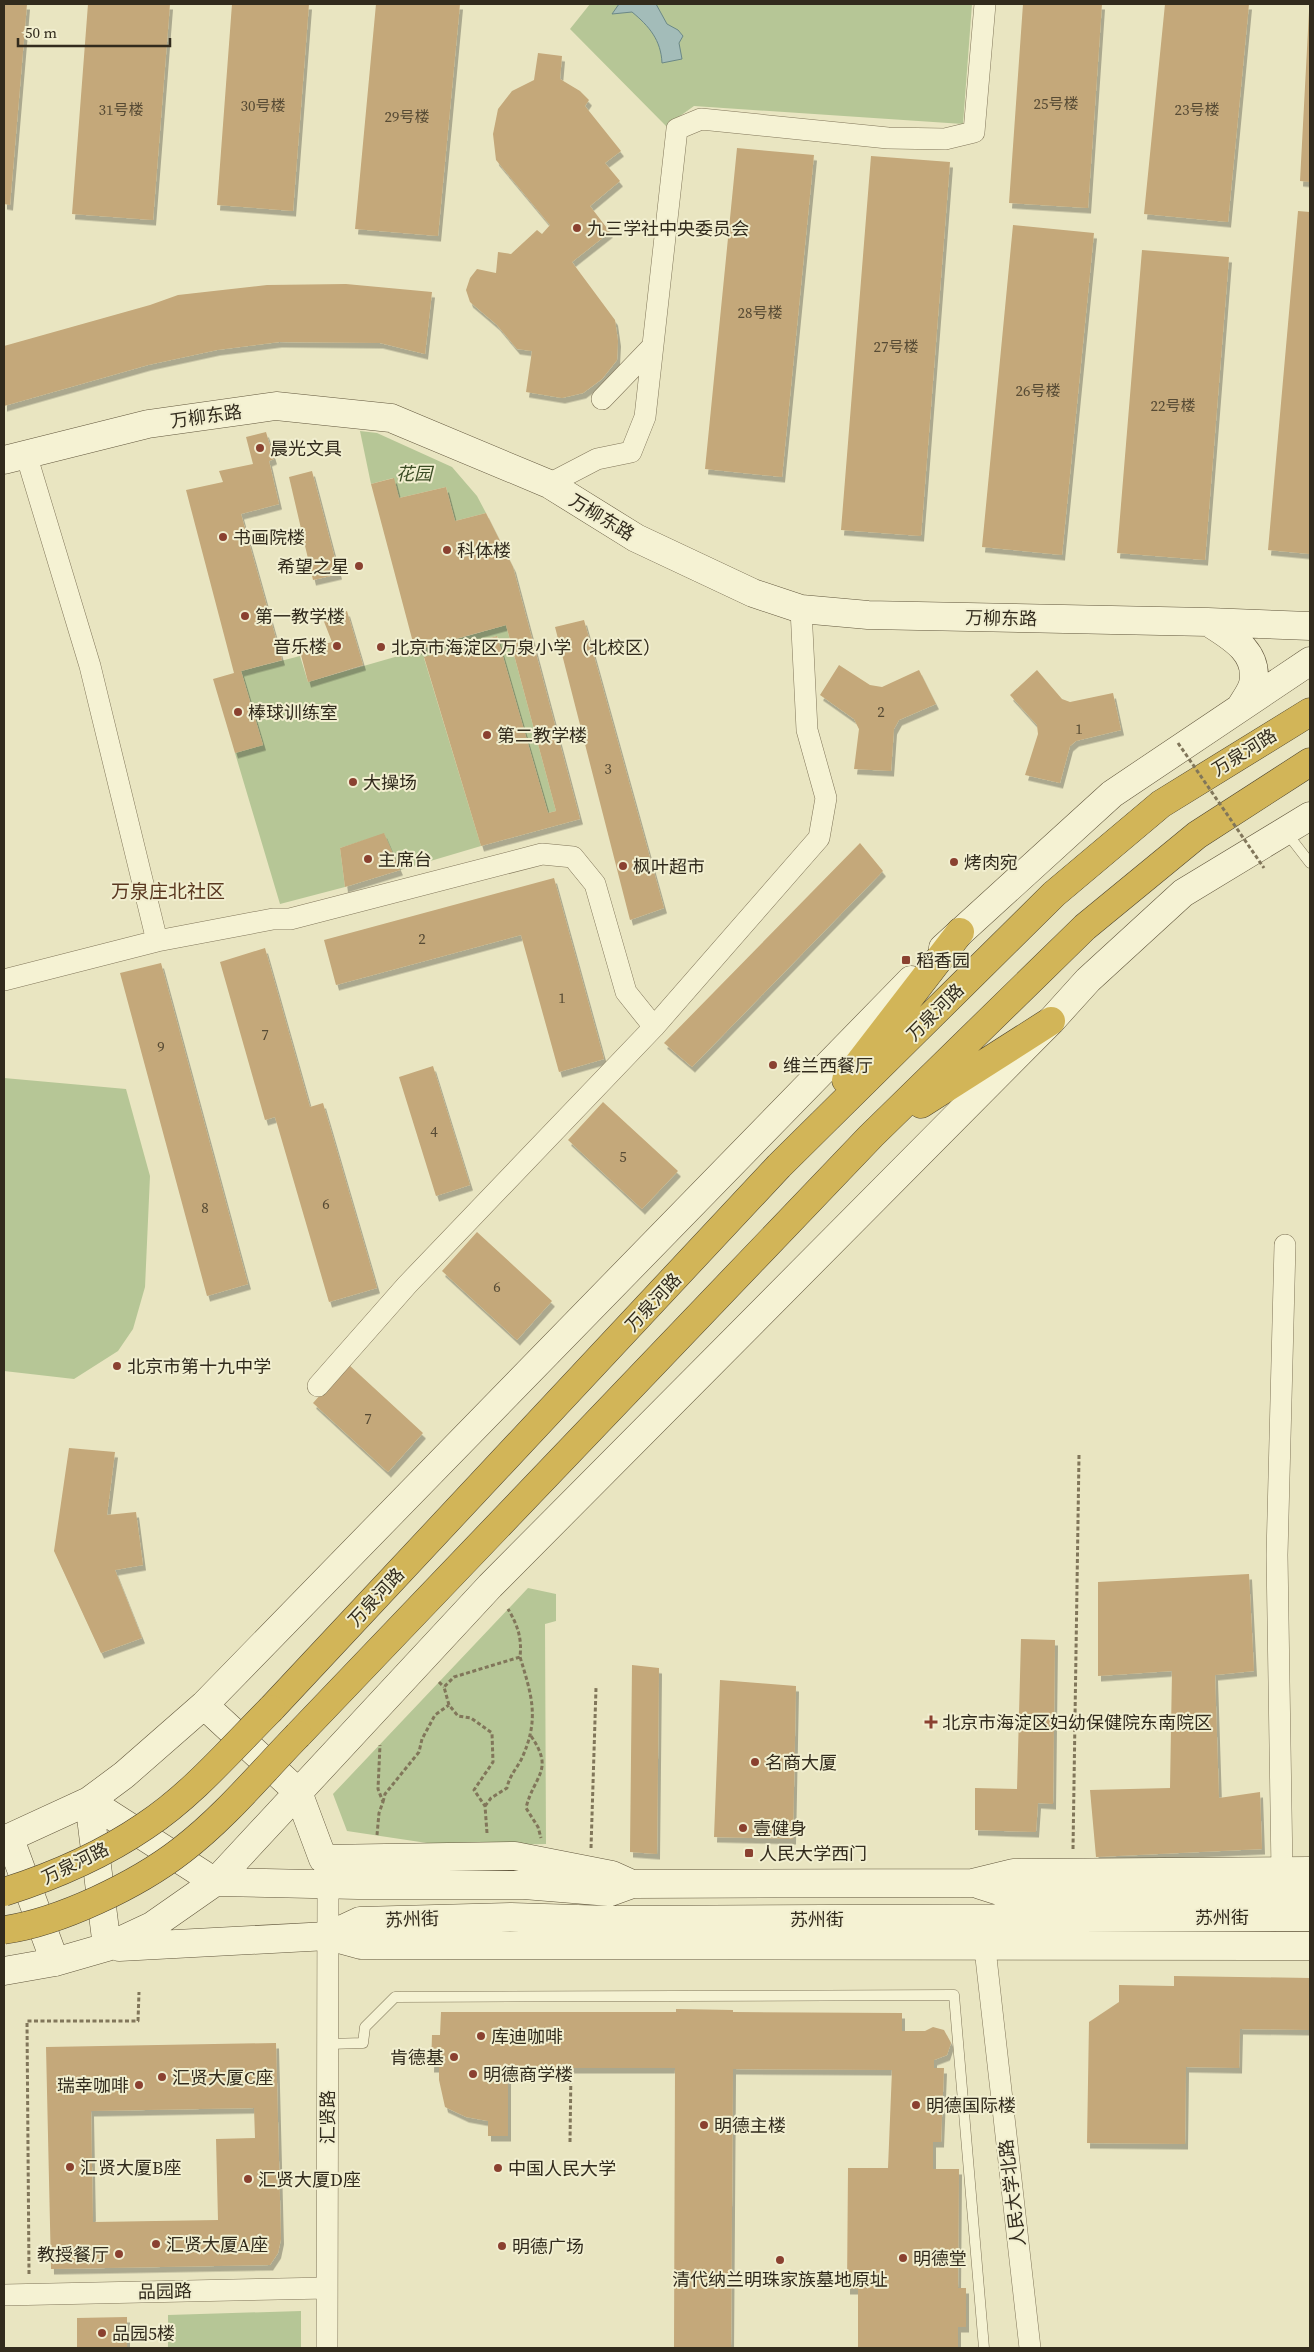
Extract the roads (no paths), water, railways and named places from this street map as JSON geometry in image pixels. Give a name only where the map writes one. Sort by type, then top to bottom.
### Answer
[{"type":"highway","name":"万泉河路","points":[[4,1892],[40,1881],[146,1826],[191,1789],[271,1709],[780,1166],[1054,894],[1161,804],[1310,712]]},
{"type":"highway","points":[[4,1930],[54,1917],[93,1902],[181,1850],[209,1826],[871,1136],[1085,928],[1197,835],[1310,762]]},
{"type":"highway","points":[[780,1166],[960,932]]},
{"type":"highway","points":[[871,1136],[1051,1020]]},
{"type":"street","points":[[549,484],[597,459],[631,452],[645,417],[677,129],[701,119],[888,138],[945,139],[974,132],[985,4]]},
{"type":"street","points":[[602,399],[653,346]]},
{"type":"street","name":"万柳东路","points":[[15,457],[148,424],[276,406],[391,418],[549,484],[636,538],[753,593],[801,608],[868,615],[1310,626]]},
{"type":"street","points":[[15,457],[90,666],[157,941]]},
{"type":"street","points":[[318,1386],[414,1278],[654,1027],[819,838],[826,798],[807,730],[801,608]]},
{"type":"street","points":[[1208,622],[1242,645],[1254,670],[1253,685],[1240,708]]},
{"type":"street","name":"万泉河路","points":[[7,1839],[89,1801],[124,1774],[204,1705],[960,932],[1112,794],[1310,661]]},
{"type":"street","points":[[4,1971],[55,1962],[107,1947],[152,1926],[215,1882],[490,1586],[1051,1020],[1088,980],[1183,893],[1284,830],[1310,816]]},
{"type":"street","points":[[4,980],[157,941],[273,919],[290,919],[542,854],[573,857],[595,884],[626,992],[654,1027]]},
{"type":"street","points":[[1282,1871],[1277,1555],[1285,1245]]},
{"type":"street","points":[[204,1705],[298,1792],[325,1872]]},
{"type":"street","points":[[89,1801],[215,1882]]},
{"type":"street","points":[[89,1801],[107,1947]]},
{"type":"street","points":[[7,1839],[55,1962]]},
{"type":"street","name":"苏州街","points":[[215,1882],[515,1856],[612,1874],[632,1884],[972,1883],[1013,1873],[1310,1871]]},
{"type":"street","name":"汇贤路","points":[[325,1872],[328,1936],[328,2348]]},
{"type":"street","name":"苏州街","points":[[972,1883],[1002,1892],[1310,1892]]},
{"type":"street","name":"苏州街","points":[[328,1936],[360,1921],[511,1917],[610,1920],[1310,1917]]},
{"type":"street","name":"人民大学北路","points":[[981,1918],[1030,2348]]},
{"type":"street","name":"苏州街","points":[[107,1947],[328,1936],[361,1945],[1310,1946]]},
{"type":"street","name":"品园路","points":[[4,2295],[327,2288]]},
{"type":"lane","points":[[1284,830],[1310,862]]},
{"type":"lane","points":[[328,2044],[363,2043],[365,2027],[395,1996],[954,1995],[984,2348]]},
{"type":"water","points":[[619,4],[656,4],[667,24],[678,30],[683,36],[679,43],[682,59],[662,63],[657,40],[644,23],[632,12],[612,14]]},
{"type":"place","name":"九三学社中央委员会","points":[[577,228]]},
{"type":"place","name":"晨光文具","points":[[260,448]]},
{"type":"place","name":"书画院楼","points":[[223,537]]},
{"type":"place","name":"科体楼","points":[[447,550]]},
{"type":"place","name":"希望之星","points":[[359,566]]},
{"type":"place","name":"第一教学楼","points":[[245,616]]},
{"type":"place","name":"音乐楼","points":[[337,646]]},
{"type":"place","name":"北京市海淀区万泉小学（北校区）","points":[[381,647]]},
{"type":"place","name":"棒球训练室","points":[[238,712]]},
{"type":"place","name":"第二教学楼","points":[[487,735]]},
{"type":"place","name":"大操场","points":[[353,782]]},
{"type":"place","name":"主席台","points":[[368,859]]},
{"type":"place","name":"烤肉宛","points":[[954,862]]},
{"type":"place","name":"枫叶超市","points":[[623,866]]},
{"type":"place","name":"稻香园","points":[[906,960]]},
{"type":"place","name":"维兰西餐厅","points":[[773,1065]]},
{"type":"place","name":"北京市第十九中学","points":[[117,1366]]},
{"type":"place","name":"北京市海淀区妇幼保健院东南院区","points":[[931,1722]]},
{"type":"place","name":"名商大厦","points":[[755,1762]]},
{"type":"place","name":"壹健身","points":[[743,1828]]},
{"type":"place","name":"人民大学西门","points":[[749,1853]]},
{"type":"place","name":"库迪咖啡","points":[[481,2036]]},
{"type":"place","name":"肯德基","points":[[454,2057]]},
{"type":"place","name":"明德商学楼","points":[[473,2074]]},
{"type":"place","name":"汇贤大厦C座","points":[[162,2077]]},
{"type":"place","name":"瑞幸咖啡","points":[[139,2085]]},
{"type":"place","name":"明德国际楼","points":[[916,2105]]},
{"type":"place","name":"明德主楼","points":[[704,2125]]},
{"type":"place","name":"汇贤大厦B座","points":[[70,2167]]},
{"type":"place","name":"中国人民大学","points":[[498,2168]]},
{"type":"place","name":"汇贤大厦D座","points":[[248,2179]]},
{"type":"place","name":"汇贤大厦A座","points":[[156,2244]]},
{"type":"place","name":"明德广场","points":[[502,2246]]},
{"type":"place","name":"教授餐厅","points":[[119,2254]]},
{"type":"place","name":"明德堂","points":[[903,2258]]},
{"type":"place","name":"清代纳兰明珠家族墓地原址","points":[[780,2260]]},
{"type":"place","name":"品园5楼","points":[[102,2333]]},
{"type":"district","name":"万泉庄北社区","points":[[168,891]]},
{"type":"park label","name":"花园","points":[[414,473]]}]
